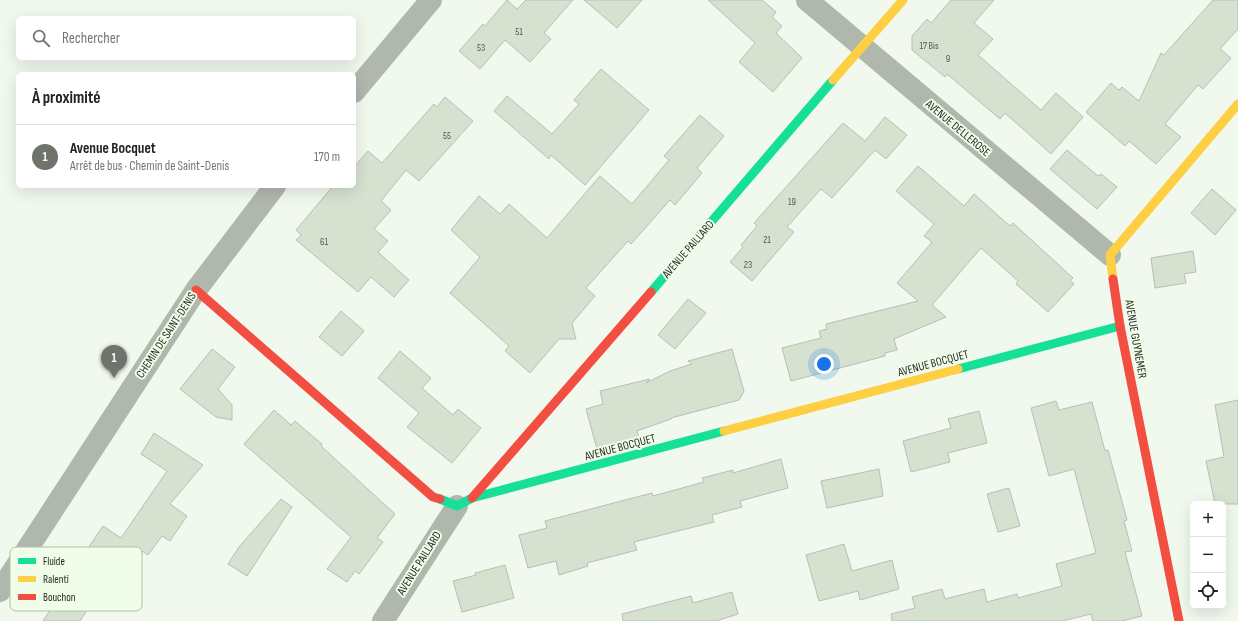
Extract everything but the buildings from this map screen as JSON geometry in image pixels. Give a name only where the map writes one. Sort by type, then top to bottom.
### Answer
[{"type":"street","points":[[356,90],[431,0]]},
{"type":"street","name":"AVENUE DELLEROSE","points":[[807,0],[1110,255]]},
{"type":"street","name":"AVENUE PAILLARD","points":[[383,621],[464,502],[903,0]]},
{"type":"street","points":[[1110,255],[1238,104]]},
{"type":"street","name":"CHEMIN DE SAINT-DENIS","points":[[29,547],[196,290],[273,188]]},
{"type":"street","name":"AVENUE GUYNEMER","points":[[1110,255],[1120,326],[1179,621]]},
{"type":"street","points":[[196,290],[433,497],[464,502]]},
{"type":"street","name":"AVENUE BOCQUET","points":[[464,502],[1120,326]]},
{"type":"street","name":"CHEMIN DE SAINT-DENIS","points":[[0,591],[10,576]]},
{"type":"traffic: fast","points":[[651,292],[833,80]]},
{"type":"traffic: fast","points":[[958,369],[1120,326]]},
{"type":"traffic: fast","points":[[440,499],[457,506],[472,498],[724,431]]},
{"type":"traffic: slow","points":[[833,80],[903,0]]},
{"type":"traffic: slow","points":[[1113,279],[1110,255],[1238,104]]},
{"type":"traffic: slow","points":[[724,431],[958,369]]},
{"type":"traffic: jam","points":[[1113,279],[1120,326],[1179,621]]},
{"type":"traffic: jam","points":[[196,290],[433,497],[440,499]]},
{"type":"traffic: jam","points":[[472,498],[651,292]]},
{"type":"place","name":"Avenue Bocquet","points":[[114,378]]}]
